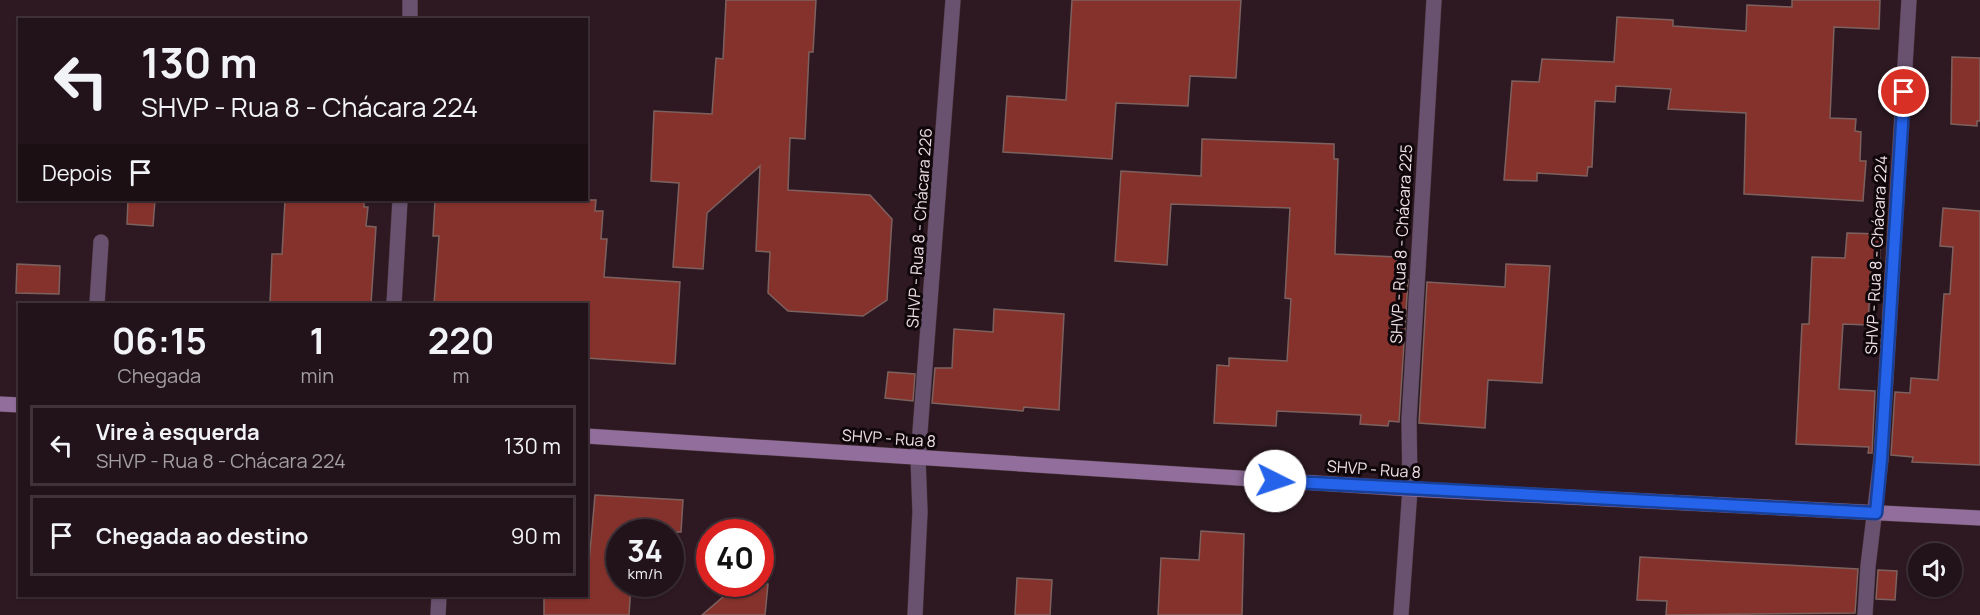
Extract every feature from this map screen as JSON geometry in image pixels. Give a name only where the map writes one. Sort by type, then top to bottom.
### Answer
[{"type":"street","points":[[410,0],[410,18]]},
{"type":"street","name":"SHVP - Rua 8 - Chácara 226","points":[[915,615],[920,512],[918,458],[953,0]]},
{"type":"street","name":"SHVP - Rua 8 - Chácara 225","points":[[1401,615],[1410,489],[1409,420],[1434,0]]},
{"type":"street","name":"SHVP - Rua 8 - Chácara 224","points":[[1865,615],[1868,566],[1881,459],[1909,0]]},
{"type":"street","points":[[394,303],[400,201]]},
{"type":"street","points":[[97,303],[102,242]]},
{"type":"street","points":[[0,404],[18,405]]},
{"type":"street","name":"SHVP - Rua 8","points":[[588,436],[1410,489],[1980,519]]},
{"type":"street","points":[[438,615],[440,597]]},
{"type":"building","points":[[726,0],[816,0],[813,52],[809,52],[805,139],[790,138],[788,190],[870,195],[892,219],[887,300],[863,316],[788,311],[768,293],[770,252],[756,251],[760,166],[707,213],[703,269],[673,267],[679,183],[651,181],[654,111],[712,114],[716,58],[723,59]]},
{"type":"building","points":[[1072,0],[1241,0],[1236,78],[1190,76],[1188,106],[1116,103],[1112,159],[1003,152],[1007,96],[1066,100]]},
{"type":"building","points":[[1792,0],[1880,0],[1879,29],[1834,27],[1830,118],[1856,119],[1855,131],[1861,132],[1860,161],[1866,161],[1863,201],[1744,194],[1746,113],[1668,109],[1671,89],[1616,86],[1615,102],[1595,101],[1592,167],[1588,167],[1587,176],[1537,173],[1537,181],[1504,180],[1512,81],[1539,82],[1542,59],[1614,62],[1617,17],[1673,20],[1673,26],[1746,31],[1747,5],[1792,7]]},
{"type":"building","points":[[1952,57],[1980,58],[1980,121],[1977,121],[1977,126],[1951,124]]},
{"type":"building","points":[[1202,139],[1334,144],[1334,159],[1338,159],[1335,254],[1397,257],[1395,279],[1408,280],[1399,422],[1389,421],[1388,426],[1360,424],[1361,415],[1277,411],[1276,426],[1214,423],[1217,365],[1229,366],[1229,358],[1287,361],[1291,299],[1285,298],[1290,208],[1171,204],[1167,265],[1115,261],[1121,171],[1201,176]]},
{"type":"building","points":[[596,200],[595,211],[603,211],[601,239],[607,239],[604,277],[680,282],[675,364],[588,358],[588,303],[434,303],[439,236],[433,236],[435,201]]},
{"type":"building","points":[[128,201],[155,201],[153,226],[127,224]]},
{"type":"building","points":[[285,201],[364,201],[364,207],[368,207],[366,226],[376,227],[371,303],[270,303],[272,254],[282,254]]},
{"type":"building","points":[[1943,208],[1980,211],[1980,465],[1912,462],[1913,457],[1891,455],[1895,392],[1910,393],[1911,378],[1938,380],[1944,294],[1950,294],[1953,247],[1940,246]]},
{"type":"building","points":[[1847,233],[1881,234],[1879,269],[1871,268],[1868,325],[1843,324],[1839,389],[1875,391],[1872,453],[1868,453],[1869,447],[1796,444],[1802,324],[1809,324],[1812,257],[1845,258]]},
{"type":"building","points":[[17,264],[60,266],[59,294],[16,293]]},
{"type":"building","points":[[1506,264],[1550,266],[1542,383],[1488,380],[1485,428],[1419,423],[1427,282],[1505,287]]},
{"type":"building","points":[[994,309],[1064,314],[1059,410],[1024,407],[1023,411],[932,403],[935,368],[952,368],[954,329],[993,332]]},
{"type":"building","points":[[888,372],[915,374],[913,401],[885,398]]},
{"type":"building","points":[[595,495],[683,500],[682,519],[606,519],[606,597],[630,597],[629,615],[544,615],[544,597],[588,597],[588,563]]},
{"type":"building","points":[[1201,531],[1244,534],[1242,615],[1158,615],[1161,558],[1199,560]]},
{"type":"building","points":[[1640,557],[1858,569],[1855,613],[1666,615],[1667,601],[1637,600]]},
{"type":"building","points":[[1878,570],[1897,571],[1895,600],[1876,599]]},
{"type":"building","points":[[1017,578],[1052,580],[1050,615],[1015,615]]},
{"type":"building","points":[[723,597],[767,597],[765,615],[702,615]]},
{"type":"route","points":[[1275,481],[1876,513],[1904,92]]}]
